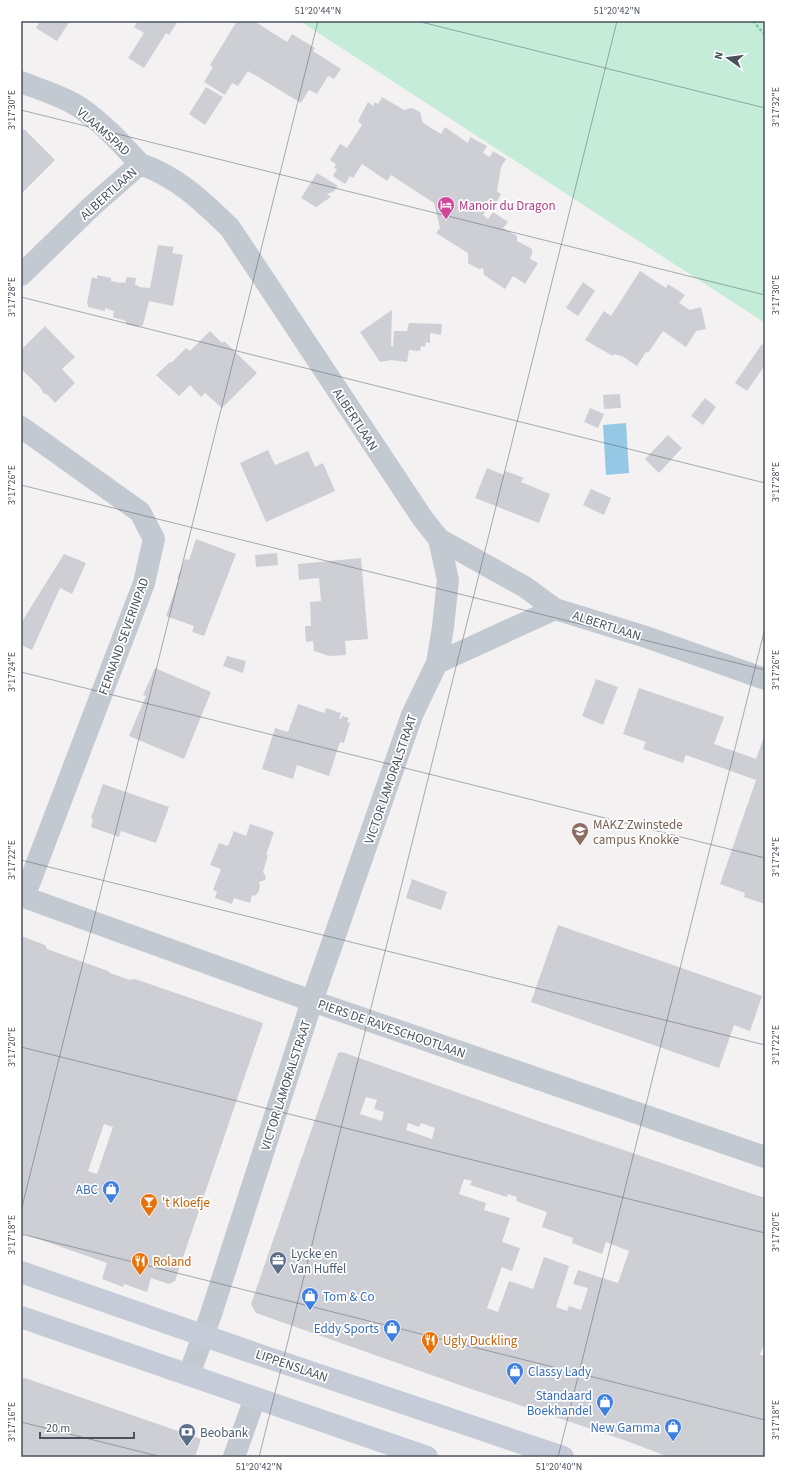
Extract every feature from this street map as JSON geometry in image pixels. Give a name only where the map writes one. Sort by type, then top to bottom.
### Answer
[{"type":"main road","name":"LIPPENSLAAN","points":[[21,1272],[563,1457]]},
{"type":"main road","points":[[21,1317],[427,1457]]},
{"type":"street","name":"VLAAMSPAD","points":[[21,82],[76,105],[94,119],[140,164]]},
{"type":"street","name":"ALBERTLAAN","points":[[21,275],[92,206],[140,164],[158,170],[186,187],[204,202],[230,228],[423,520],[439,539],[525,587],[555,609],[646,637],[765,679]]},
{"type":"street","name":"FERNAND SEVERINPAD","points":[[21,427],[140,512],[154,538],[144,583],[22,896]]},
{"type":"street","name":"VICTOR LAMORALSTRAAT","points":[[189,1375],[204,1335],[312,1001],[412,716],[437,663],[443,627],[448,580],[439,539]]},
{"type":"street","points":[[437,663],[555,609]]},
{"type":"street","name":"PIERS DE RAVESCHOOTLAAN","points":[[22,896],[312,1001],[765,1157]]},
{"type":"street","points":[[234,1457],[255,1398]]},
{"type":"path","points":[[753,21],[765,35]]},
{"type":"green space","points":[[300,21],[765,21],[765,323]]},
{"type":"water","points":[[626,423],[629,473],[606,475],[603,425]]},
{"type":"building","points":[[40,21],[70,21],[57,41],[36,28]]},
{"type":"building","points":[[138,21],[178,21],[169,35],[166,33],[144,68],[128,58],[144,33],[134,27]]},
{"type":"building","points":[[237,21],[254,21],[287,42],[292,34],[315,48],[313,51],[341,69],[334,79],[328,76],[317,94],[309,90],[301,103],[248,71],[238,86],[232,83],[225,95],[204,82],[213,67],[210,65]]},
{"type":"building","points":[[206,87],[223,97],[205,125],[189,114]]},
{"type":"building","points":[[382,97],[404,110],[412,108],[420,112],[423,123],[441,134],[445,127],[468,143],[470,137],[487,146],[483,153],[490,157],[493,151],[506,159],[501,167],[497,191],[501,194],[496,203],[490,199],[476,208],[485,212],[483,215],[488,219],[493,212],[508,222],[503,228],[517,236],[517,241],[532,249],[530,259],[538,263],[525,284],[513,276],[505,289],[484,275],[483,268],[479,269],[468,263],[468,253],[436,233],[440,228],[434,203],[391,175],[387,181],[362,164],[353,178],[350,176],[345,184],[333,176],[337,169],[334,168],[336,164],[330,160],[340,144],[347,148],[362,125],[358,121],[368,102],[373,106],[375,102],[378,104]]},
{"type":"building","points":[[24,129],[55,160],[21,194],[21,132]]},
{"type":"building","points":[[317,173],[338,186],[333,192],[327,194],[331,197],[316,207],[301,198]]},
{"type":"building","points":[[158,245],[174,247],[172,253],[183,255],[173,306],[149,301],[143,325],[138,327],[126,324],[126,321],[113,317],[114,311],[105,308],[105,311],[88,307],[87,304],[92,277],[97,279],[97,275],[111,278],[111,281],[122,283],[125,283],[127,277],[136,278],[135,285],[150,288]]},
{"type":"building","points":[[640,271],[666,288],[668,284],[685,295],[679,303],[690,310],[701,307],[706,329],[696,331],[686,347],[663,331],[637,366],[622,356],[614,354],[613,356],[585,340],[604,311],[611,316]]},
{"type":"building","points":[[583,282],[595,291],[578,316],[566,308]]},
{"type":"building","points":[[392,310],[391,346],[393,347],[394,331],[407,331],[409,323],[442,324],[441,335],[430,333],[430,343],[426,342],[425,347],[421,346],[420,351],[409,350],[407,362],[391,360],[380,362],[360,332]]},
{"type":"building","points":[[45,326],[75,357],[62,369],[75,383],[55,403],[48,395],[44,394],[40,387],[21,369],[21,350]]},
{"type":"building","points":[[210,331],[222,343],[224,341],[257,373],[222,408],[205,393],[201,397],[190,385],[179,396],[156,375],[186,348],[190,351]]},
{"type":"building","points":[[762,344],[765,347],[765,365],[747,391],[735,383]]},
{"type":"building","points":[[620,394],[621,408],[604,409],[603,395]]},
{"type":"building","points":[[705,398],[716,407],[703,425],[691,416]]},
{"type":"building","points":[[590,408],[604,414],[598,428],[584,422]]},
{"type":"building","points":[[668,435],[682,448],[659,473],[645,459]]},
{"type":"building","points":[[268,450],[275,465],[308,451],[315,467],[323,463],[335,491],[266,522],[240,463]]},
{"type":"building","points":[[487,468],[504,475],[505,471],[524,478],[521,482],[550,494],[539,523],[475,498]]},
{"type":"building","points":[[591,489],[611,498],[604,515],[583,505]]},
{"type":"building","points":[[196,539],[236,554],[204,636],[192,632],[194,626],[166,616],[179,579],[177,579],[185,559],[189,560]]},
{"type":"building","points":[[277,553],[278,565],[256,567],[255,555]]},
{"type":"building","points":[[64,554],[86,563],[72,594],[60,588],[32,650],[21,645],[21,623]]},
{"type":"building","points":[[361,558],[368,639],[345,641],[346,655],[329,656],[314,651],[313,641],[306,642],[305,626],[311,626],[310,602],[321,601],[319,578],[299,580],[298,564]]},
{"type":"building","points":[[227,656],[246,661],[243,673],[223,666]]},
{"type":"building","points":[[155,668],[211,692],[184,759],[129,736],[146,696],[143,695]]},
{"type":"building","points":[[596,679],[618,687],[603,725],[582,716]]},
{"type":"building","points":[[639,688],[724,717],[714,744],[756,759],[765,734],[765,904],[744,897],[745,893],[720,884],[756,780],[686,755],[683,763],[643,749],[646,742],[623,734]]},
{"type":"building","points":[[298,704],[324,713],[326,708],[341,713],[339,718],[341,719],[342,716],[349,718],[347,722],[350,723],[344,743],[340,742],[329,776],[297,765],[293,779],[262,769],[275,728],[288,732]]},
{"type":"building","points":[[103,784],[169,807],[156,843],[121,831],[119,837],[91,827],[93,819],[91,818]]},
{"type":"building","points":[[250,824],[274,832],[266,855],[268,855],[263,872],[266,877],[265,880],[259,882],[260,886],[258,893],[254,896],[252,895],[250,903],[234,898],[232,904],[215,898],[217,892],[213,890],[221,869],[210,865],[219,843],[228,846],[234,831],[246,836]]},
{"type":"building","points":[[412,879],[447,892],[441,910],[406,898]]},
{"type":"building","points":[[558,925],[762,996],[750,1031],[734,1025],[719,1068],[531,1002]]},
{"type":"building","points":[[21,936],[45,945],[47,949],[110,973],[130,980],[135,979],[263,1023],[175,1281],[169,1284],[151,1278],[147,1292],[124,1284],[123,1287],[102,1279],[107,1263],[21,1233]],"holes":[[[104,1124],[113,1127],[97,1174],[88,1171]]]},
{"type":"building","points":[[342,1052],[541,1122],[765,1198],[765,1341],[760,1355],[765,1356],[765,1457],[669,1457],[624,1440],[471,1389],[256,1313],[251,1304],[338,1053]],"holes":[[[366,1097],[377,1100],[374,1109],[384,1112],[382,1121],[360,1114]],[[408,1123],[419,1127],[421,1123],[435,1128],[432,1139],[406,1130]],[[464,1179],[472,1181],[470,1185],[507,1197],[508,1194],[517,1197],[516,1201],[547,1212],[542,1227],[573,1238],[572,1243],[602,1254],[606,1242],[629,1251],[618,1283],[578,1270],[573,1284],[588,1288],[581,1310],[569,1306],[567,1311],[556,1307],[569,1266],[544,1257],[533,1289],[509,1281],[498,1312],[487,1308],[502,1267],[512,1271],[520,1248],[502,1242],[510,1218],[484,1210],[486,1203],[459,1194]]]},
{"type":"building","points":[[25,1378],[201,1439],[195,1457],[21,1457],[21,1379]]},
{"type":"place","name":"Manoir du Dragon","points":[[446,220]]},
{"type":"place","name":"MAKZ Zwinstede campus Knokke","points":[[580,846]]},
{"type":"place","name":"ABC","points":[[111,1204]]},
{"type":"place","name":"'t Kloefje","points":[[149,1217]]},
{"type":"place","name":"Lycke en Van Huffel","points":[[278,1275]]},
{"type":"place","name":"Roland","points":[[140,1276]]},
{"type":"place","name":"Tom & Co","points":[[310,1311]]},
{"type":"place","name":"Eddy Sports","points":[[392,1343]]},
{"type":"place","name":"Ugly Duckling","points":[[430,1355]]},
{"type":"place","name":"Classy Lady","points":[[515,1386]]},
{"type":"place","name":"Standaard Boekhandel","points":[[605,1417]]},
{"type":"place","name":"New Gamma","points":[[673,1442]]},
{"type":"place","name":"Beobank","points":[[187,1447]]}]
